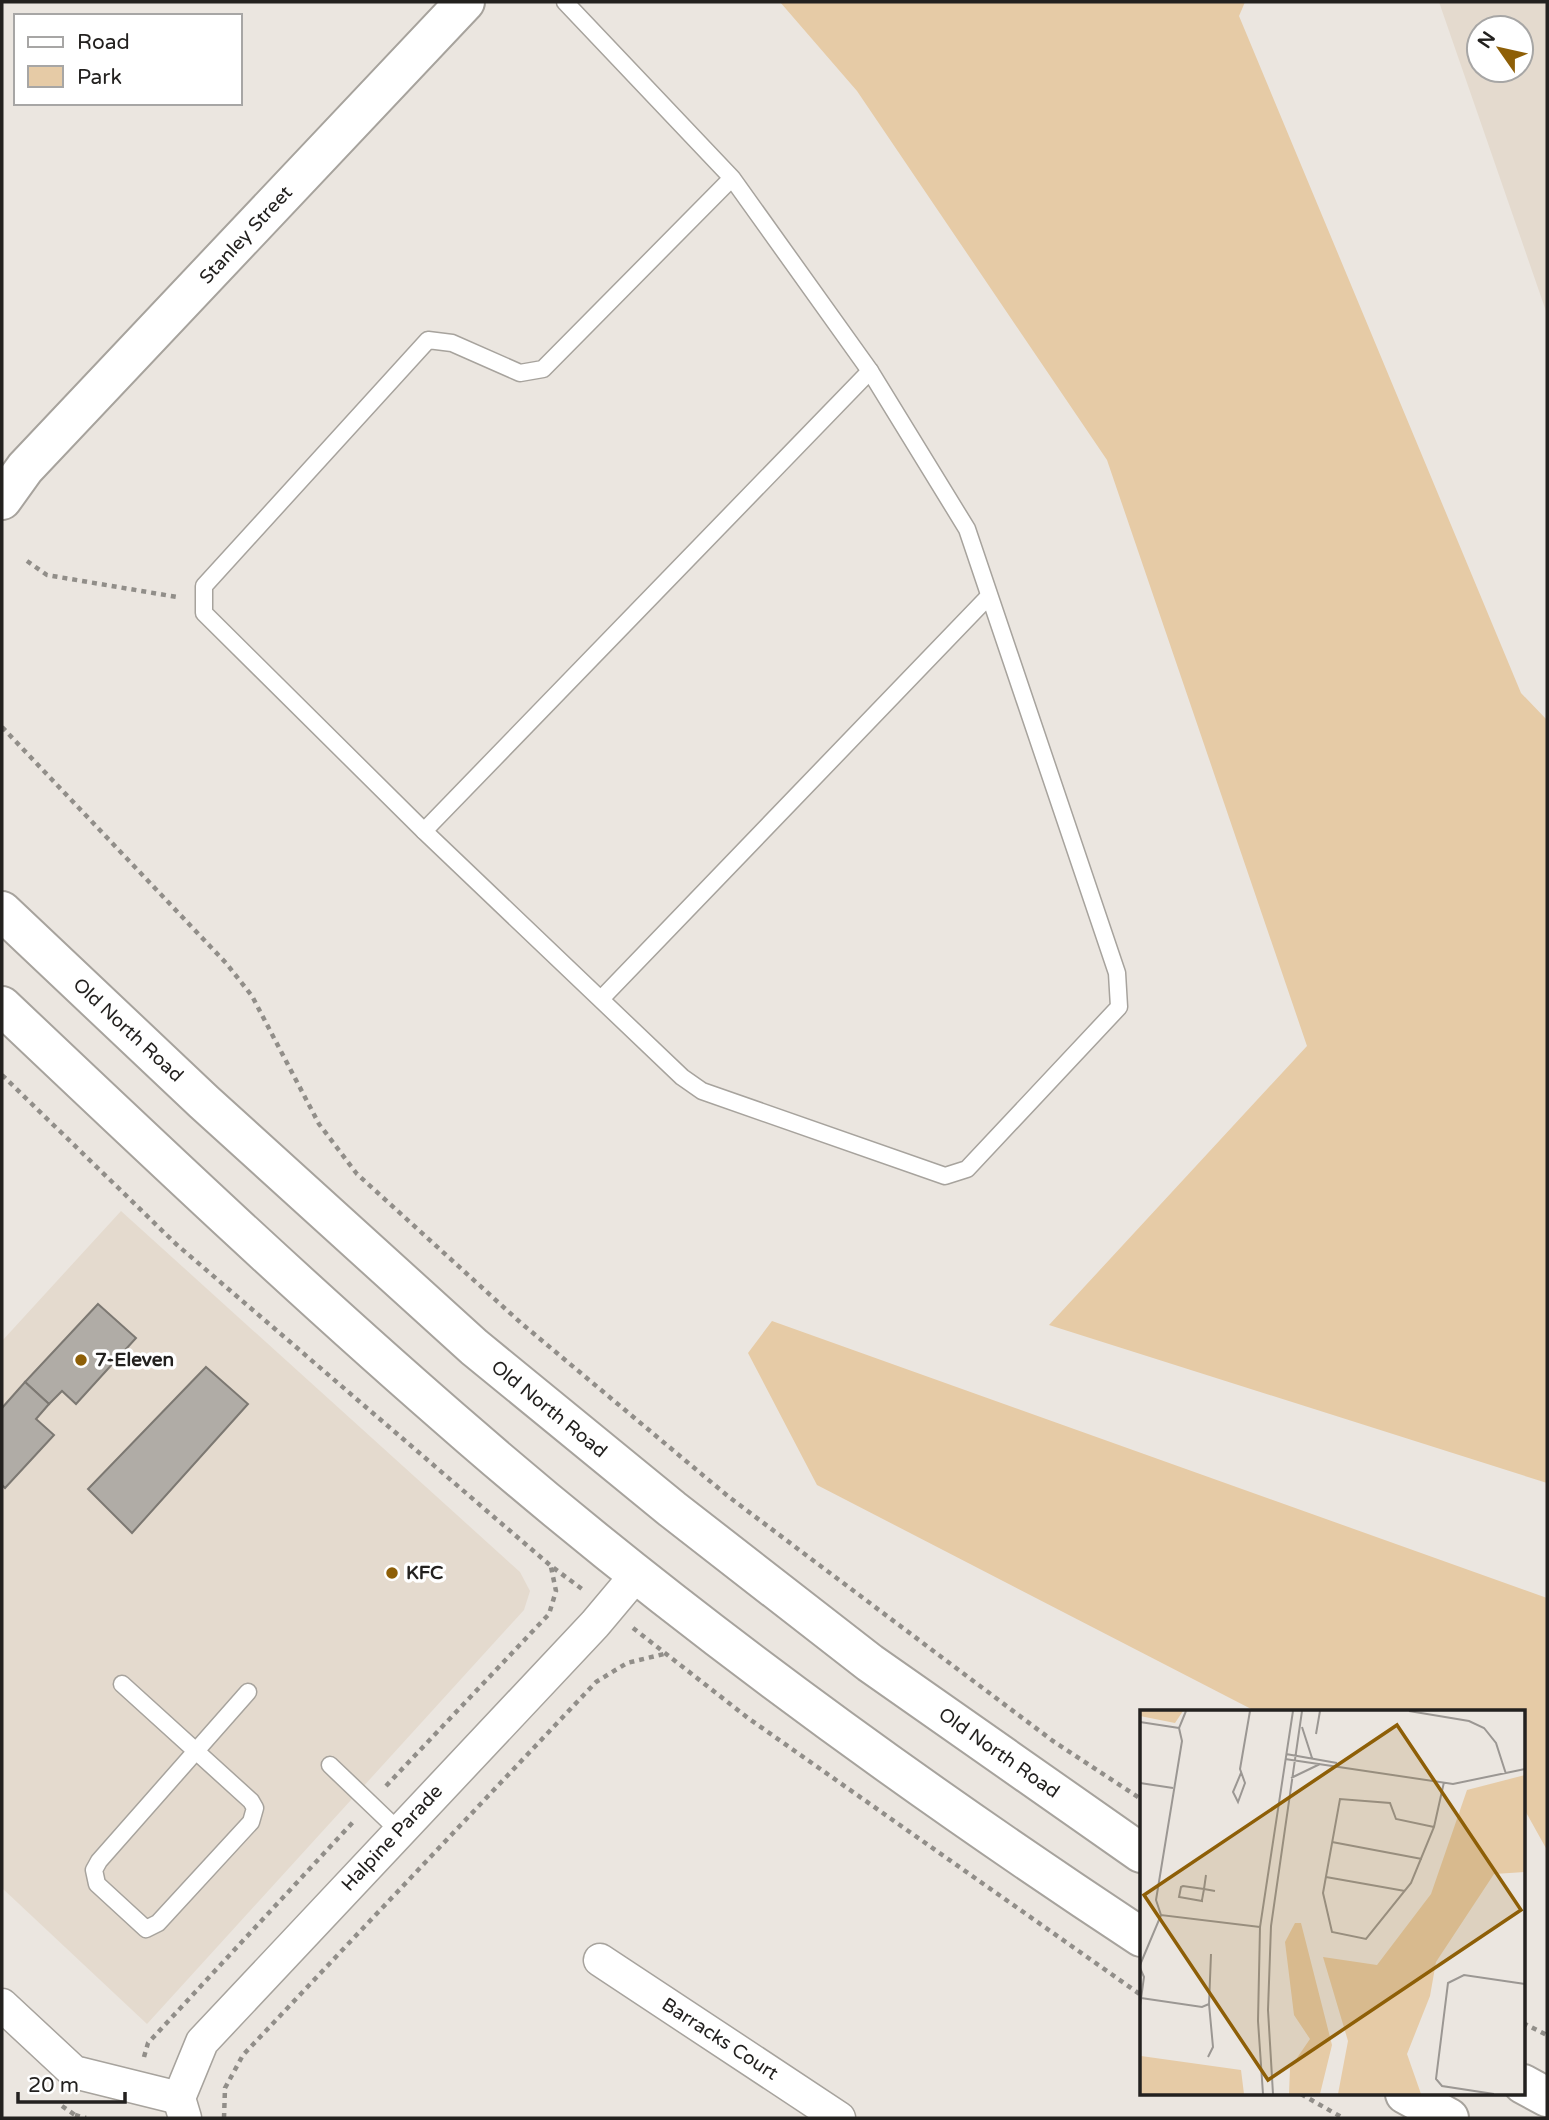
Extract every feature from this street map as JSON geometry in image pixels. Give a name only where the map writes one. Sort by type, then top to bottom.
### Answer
[{"type":"main road","name":"Stanley Street","points":[[2,500],[13,476],[465,2]]},
{"type":"main road","name":"Old North Road","points":[[2,911],[204,1102],[474,1347],[672,1509],[870,1662],[1140,1852]]},
{"type":"main road","points":[[2,1006],[166,1161],[471,1437],[637,1574],[888,1764],[1005,1847],[1140,1936]]},
{"type":"main road","points":[[1524,2085],[1547,2097]]},
{"type":"main road","points":[[1409,2096],[1449,2118]]},
{"type":"street","name":"Halpine Parade","points":[[182,2108],[202,2042],[595,1624],[637,1574]]},
{"type":"street","name":"Barracks Court","points":[[600,1961],[839,2118]]},
{"type":"street","points":[[2,2005],[74,2072],[182,2108]]},
{"type":"lane","points":[[565,2],[732,177],[870,371],[967,529],[1117,973],[1119,1007],[967,1169],[945,1176],[702,1091],[682,1077],[424,831],[204,613],[204,586],[428,340],[452,343],[520,373],[543,369],[732,177]]},
{"type":"lane","points":[[424,831],[870,371]]},
{"type":"lane","points":[[601,999],[989,596]]},
{"type":"lane","points":[[122,1684],[195,1750],[251,1801],[254,1815],[158,1923],[146,1929],[97,1884],[94,1870],[195,1750],[248,1692]]},
{"type":"lane","points":[[330,1765],[399,1831]]},
{"type":"path","points":[[27,561],[47,575],[164,596],[204,598]]},
{"type":"path","points":[[2,727],[226,963],[252,996],[319,1124],[356,1174],[521,1323],[729,1497],[1053,1741],[1140,1798]]},
{"type":"path","points":[[2,1074],[176,1244],[551,1566]]},
{"type":"path","points":[[224,2118],[225,2088],[243,2055],[586,1692],[596,1682],[627,1663],[665,1653],[748,1718],[1140,1994]]},
{"type":"path","points":[[1524,2024],[1547,2035]]},
{"type":"path","points":[[1304,2096],[1343,2118]]},
{"type":"path","points":[[75,2115],[86,2118]]},
{"type":"shaded area","points":[[1439,2],[1547,2],[1547,314],[1467,84],[1535,84],[1535,14],[1465,14],[1465,77]]},
{"type":"shaded area","points":[[121,1211],[520,1572],[530,1591],[524,1610],[147,2024],[2,1888],[2,1341]]},
{"type":"green space","points":[[780,2],[1245,2],[1239,16],[1521,693],[1547,720],[1547,1483],[1049,1325],[1307,1046],[1107,460],[857,91]]},
{"type":"green space","points":[[772,1321],[1547,1598],[1547,1850],[1524,1809],[1524,1710],[1253,1710],[817,1485],[748,1353]]},
{"type":"building","name":"7-Eleven","points":[[98,1304],[136,1338],[76,1404],[62,1391],[49,1404],[25,1382]]},
{"type":"building","points":[[206,1367],[248,1404],[132,1533],[88,1489]]},
{"type":"building","points":[[25,1382],[49,1404],[36,1419],[54,1435],[5,1488],[2,1485],[2,1408]]},
{"type":"place","name":"7-Eleven","points":[[81,1360]]},
{"type":"place","name":"KFC","points":[[392,1573]]}]
